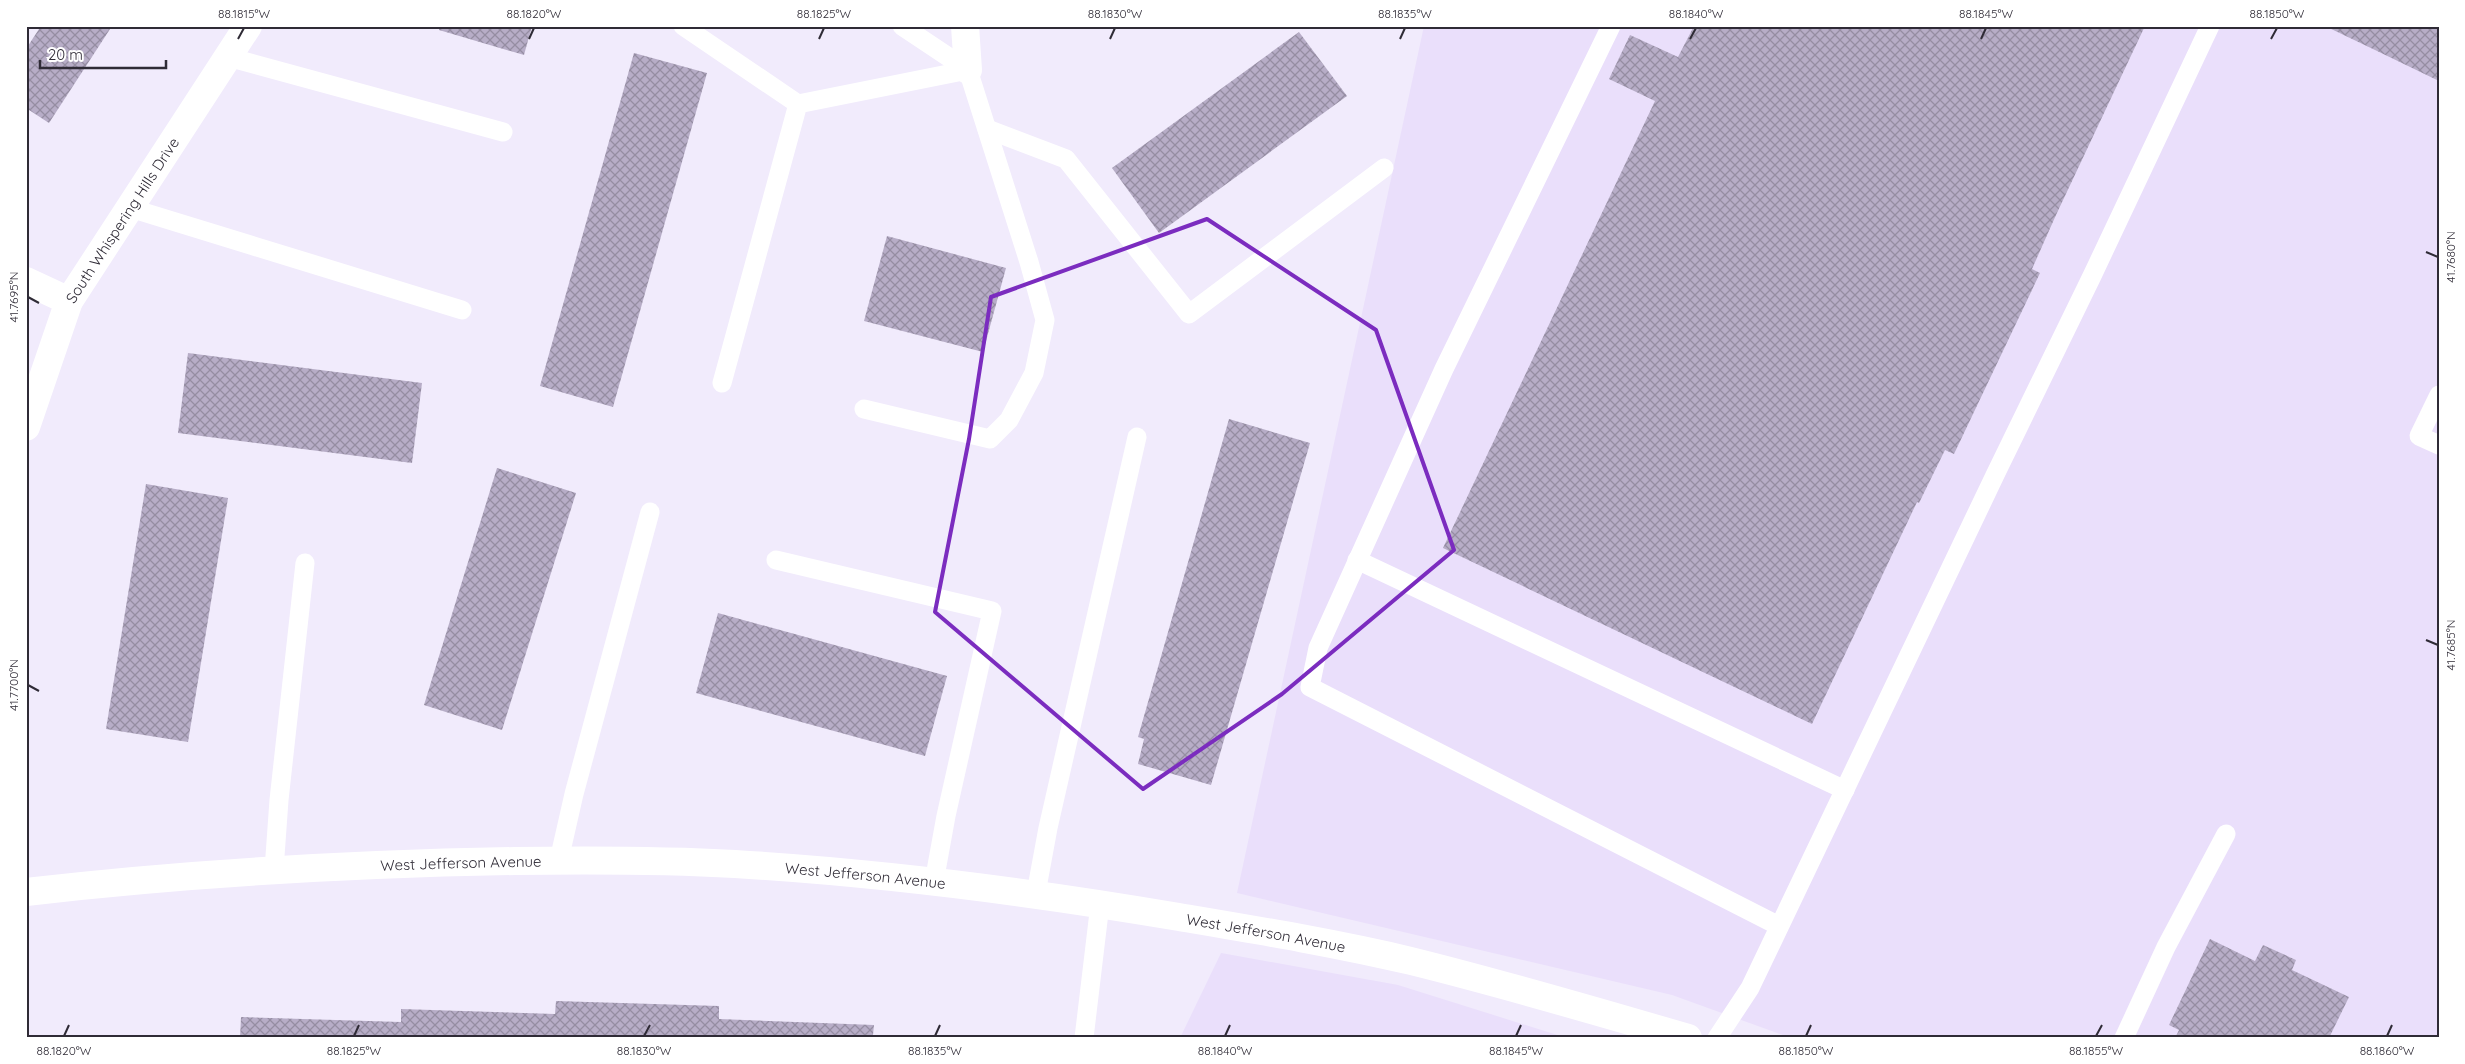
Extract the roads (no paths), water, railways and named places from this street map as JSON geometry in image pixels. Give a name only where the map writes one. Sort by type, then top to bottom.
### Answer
[{"type":"street","name":"South Whispering Hills Drive","points":[[26,427],[69,301],[248,26]]},
{"type":"street","points":[[965,26],[968,70]]},
{"type":"street","points":[[26,281],[69,301]]},
{"type":"street","name":"West Jefferson Avenue","points":[[26,892],[206,874],[471,861],[559,860],[732,864],[889,876],[1100,904],[1227,925],[1408,960],[1562,1000],[1688,1038]]},
{"type":"lane","points":[[683,26],[798,104],[968,70]]},
{"type":"lane","points":[[864,410],[990,439],[1009,420],[1034,374],[1045,320],[1030,262],[968,70],[902,26]]},
{"type":"lane","points":[[1611,26],[1444,369],[1357,560],[1318,648],[1310,687],[1779,926]]},
{"type":"lane","points":[[1717,1038],[1750,988],[2211,28],[2210,26]]},
{"type":"lane","points":[[228,57],[503,132]]},
{"type":"lane","points":[[722,383],[798,104]]},
{"type":"lane","points":[[987,129],[1066,159],[1189,314],[1384,168]]},
{"type":"lane","points":[[130,208],[462,310]]},
{"type":"lane","points":[[2439,395],[2420,436],[2439,445]]},
{"type":"lane","points":[[1036,894],[1048,828],[1137,437]]},
{"type":"lane","points":[[559,860],[574,794],[650,512]]},
{"type":"lane","points":[[776,560],[992,611],[946,816],[934,882]]},
{"type":"lane","points":[[1357,560],[1845,790]]},
{"type":"lane","points":[[274,870],[279,800],[305,563]]},
{"type":"lane","points":[[2124,1038],[2166,947],[2226,834]]},
{"type":"lane","points":[[1084,1038],[1100,904]]}]
